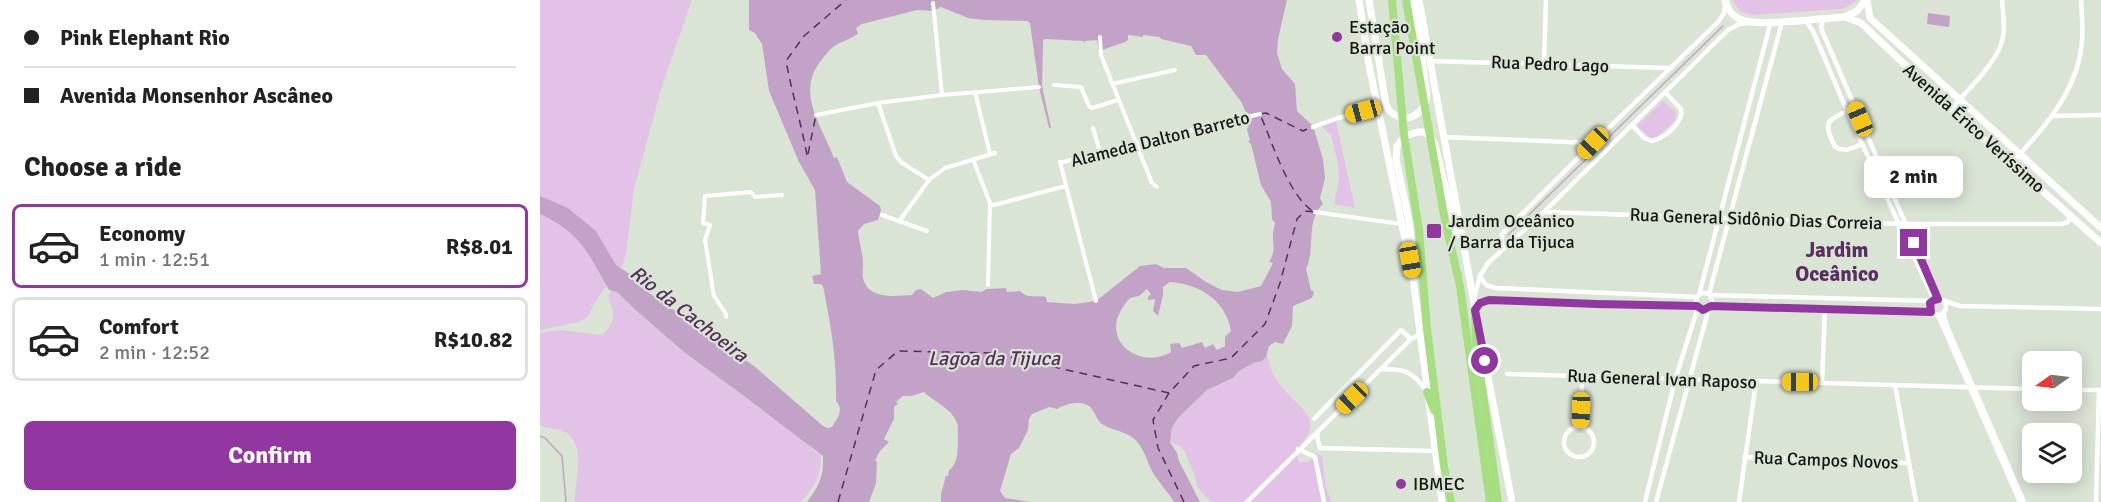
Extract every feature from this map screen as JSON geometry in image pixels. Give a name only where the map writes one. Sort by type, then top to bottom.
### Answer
[{"type":"highway","points":[[1392,0],[1393,32],[1404,135],[1419,231],[1427,329],[1451,502]]},
{"type":"highway","points":[[1406,0],[1445,221],[1460,286],[1490,502]]},
{"type":"highway","points":[[1475,310],[1476,344],[1498,502]]},
{"type":"highway","points":[[1427,392],[1439,420]]},
{"type":"main road","points":[[1359,0],[1378,108],[1413,278],[1442,502]]},
{"type":"main road","points":[[1369,0],[1386,105],[1393,114],[1406,119],[1421,112],[1427,95],[1414,0]]},
{"type":"main road","points":[[1419,0],[1512,502]]},
{"type":"main road","points":[[1725,2],[1736,17],[1751,22],[1845,17],[1857,11],[1866,0]]},
{"type":"main road","name":"Avenida Érico Veríssimo","points":[[1866,0],[1870,18],[2101,228]]},
{"type":"main road","name":"Avenida Érico Veríssimo","points":[[1845,17],[1861,23],[1952,109],[2101,243]]},
{"type":"main road","points":[[1413,278],[1409,221],[1396,153],[1400,141],[1410,133],[1424,132],[1430,136],[1435,145],[1450,212],[1466,263]]},
{"type":"street","points":[[1544,64],[1546,0]]},
{"type":"street","points":[[1952,109],[1990,64],[2000,46],[2003,27],[2002,0]]},
{"type":"street","points":[[2012,163],[2052,116],[2067,92],[2080,55],[2081,0]]},
{"type":"street","points":[[1507,246],[1501,243],[1502,234],[1719,21],[1724,13],[1725,2]]},
{"type":"street","points":[[933,3],[942,94]]},
{"type":"street","points":[[1824,18],[1822,33],[1906,224],[1936,300]]},
{"type":"street","points":[[1805,19],[1814,33],[1862,144],[1936,300],[1945,304],[1942,313],[1948,329],[2020,502]]},
{"type":"street","points":[[1719,21],[1727,23],[1728,30]]},
{"type":"street","points":[[1645,502],[1675,380],[1698,306],[1698,296],[1771,21]]},
{"type":"street","points":[[1656,502],[1688,380],[1712,301],[1709,295],[1728,219],[1783,21]]},
{"type":"street","points":[[1473,300],[1480,276],[1488,263],[1544,212],[1728,30],[1738,24],[1751,22]]},
{"type":"street","points":[[1100,37],[1101,55],[1118,100],[1152,183],[1157,187]]},
{"type":"street","name":"Rua Pedro Lago","points":[[1429,61],[1671,68]]},
{"type":"street","points":[[1112,84],[1176,70]]},
{"type":"street","points":[[1054,85],[1081,87],[1092,108],[1118,100]]},
{"type":"street","points":[[816,115],[942,94],[1039,87]]},
{"type":"street","points":[[900,220],[929,180],[945,168],[993,153],[975,92]]},
{"type":"street","points":[[1632,125],[1644,138],[1652,141],[1675,126],[1682,114],[1681,109],[1665,92]]},
{"type":"street","points":[[878,104],[896,156],[901,162],[929,180]]},
{"type":"street","points":[[1313,127],[1378,108]]},
{"type":"street","points":[[1847,111],[1832,118],[1827,124],[1835,147],[1848,150],[1869,141]]},
{"type":"street","name":"Alameda Dalton Barreto","points":[[1066,186],[1060,162],[1260,114]]},
{"type":"street","points":[[2052,116],[2101,115]]},
{"type":"street","points":[[1093,128],[1100,152]]},
{"type":"street","points":[[1443,137],[1593,143]]},
{"type":"street","points":[[973,159],[990,206],[988,285]]},
{"type":"street","points":[[990,206],[1066,186],[1096,301]]},
{"type":"street","points":[[726,317],[714,296],[705,240],[710,225],[703,223],[705,196],[751,192],[755,197],[782,195]]},
{"type":"street","points":[[1316,212],[1403,225]]},
{"type":"street","name":"Rua General Sidônio Dias Correia","points":[[1544,212],[1899,224],[2062,224],[2068,222],[2070,215]]},
{"type":"street","points":[[882,215],[927,231]]},
{"type":"street","points":[[1480,276],[1486,285],[1496,288],[1698,296],[1936,300],[1960,306],[2101,309]]},
{"type":"street","points":[[1475,310],[1480,303],[1489,300],[1698,306],[1703,310],[1710,307],[1825,308],[1942,313],[1960,306]]},
{"type":"street","points":[[1931,312],[1929,306],[1936,300]]},
{"type":"street","points":[[1822,382],[1825,308]]},
{"type":"street","points":[[1314,419],[1401,330],[1411,339]]},
{"type":"street","points":[[1247,502],[1298,449],[1411,339],[1419,334]]},
{"type":"street","points":[[1381,369],[1400,369],[1411,374],[1419,380],[1427,392]]},
{"type":"street","name":"Rua General Ivan Raposo","points":[[1507,374],[2022,389]]},
{"type":"street","points":[[1581,427],[1582,376]]},
{"type":"street","points":[[1739,502],[1756,382]]},
{"type":"street","points":[[1895,385],[1916,502]]},
{"type":"street","points":[[1972,387],[2024,502]]},
{"type":"street","points":[[2082,390],[2100,390],[2096,502]]},
{"type":"street","points":[[1575,427],[1581,427],[1591,432],[1594,442],[1590,453],[1580,458],[1570,454],[1564,445],[1566,434],[1575,427]]},
{"type":"street","points":[[1319,430],[1317,437],[1320,448],[1315,457],[1324,502]]},
{"type":"street","points":[[1320,448],[1436,452]]},
{"type":"street","points":[[1298,449],[1315,457]]},
{"type":"street","name":"Rua Campos Novos","points":[[1744,457],[1908,463]]},
{"type":"shaded area","points":[[540,0],[692,0],[662,86],[634,189],[623,264],[599,296],[587,317],[579,322],[540,330]]},
{"type":"shaded area","points":[[1732,0],[1857,0],[1841,9],[1752,15],[1741,12]]},
{"type":"shaded area","points":[[1663,101],[1676,112],[1675,120],[1657,137],[1650,138],[1637,126]]},
{"type":"shaded area","points":[[1336,121],[1355,208],[1334,204],[1339,179],[1338,164],[1331,135],[1321,126]]},
{"type":"shaded area","points":[[612,290],[684,352],[805,441],[815,452],[821,454],[820,469],[816,480],[801,502],[575,502],[577,447],[573,439],[564,431],[540,425],[540,333],[561,330],[602,335],[613,317],[608,296]]},
{"type":"shaded area","points":[[1266,353],[1276,379],[1309,419],[1309,430],[1299,451],[1299,462],[1308,462],[1316,454],[1322,456],[1326,488],[1332,502],[1211,502],[1197,487],[1185,452],[1180,446],[1170,442],[1172,428],[1178,418],[1207,390],[1233,378],[1253,363],[1262,361]]},
{"type":"water","name":"Lagoa da Tijuca","points":[[749,0],[1287,0],[1277,53],[1282,69],[1295,84],[1297,111],[1313,126],[1323,159],[1325,178],[1320,198],[1323,204],[1314,219],[1306,269],[1311,290],[1314,292],[1312,298],[1293,306],[1292,326],[1283,344],[1275,342],[1269,346],[1266,357],[1262,361],[1253,363],[1233,378],[1207,390],[1178,418],[1172,428],[1170,442],[1200,502],[1174,502],[1153,473],[1142,449],[1132,437],[1102,424],[1089,406],[1075,403],[1057,409],[1049,407],[1032,414],[1028,430],[1019,448],[1011,454],[1000,491],[1005,498],[1030,502],[941,502],[946,476],[957,456],[958,426],[953,415],[924,392],[903,396],[896,402],[898,404],[894,407],[894,419],[884,439],[889,442],[875,460],[877,462],[876,483],[869,502],[807,502],[820,481],[823,456],[684,352],[617,292],[609,290],[582,245],[565,229],[540,214],[540,196],[568,208],[596,231],[616,265],[631,275],[635,283],[754,366],[823,426],[832,427],[840,408],[836,401],[833,343],[823,286],[814,284],[812,276],[821,274],[815,190],[799,162],[769,91],[762,44],[755,33],[749,30]],"holes":[[[941,7],[968,18],[1030,23],[1039,87],[1049,128],[1051,128],[1042,86],[1043,40],[1083,41],[1085,43],[1085,41],[1097,40],[1099,51],[1125,42],[1128,40],[1128,35],[1143,37],[1143,35],[1160,37],[1191,46],[1196,55],[1206,55],[1242,103],[1245,111],[1251,115],[1252,121],[1247,130],[1250,140],[1248,141],[1251,144],[1261,185],[1271,202],[1272,219],[1275,223],[1274,250],[1269,262],[1273,263],[1261,286],[1238,292],[1222,290],[1186,268],[1164,268],[1156,264],[1140,266],[1096,301],[1075,304],[1047,302],[1046,297],[1029,296],[1020,291],[1007,292],[1006,288],[987,289],[981,292],[963,290],[946,292],[933,298],[921,289],[916,290],[912,295],[898,296],[883,295],[870,290],[863,278],[863,260],[858,231],[864,224],[878,220],[880,206],[847,182],[837,157],[834,158],[814,110],[810,86],[813,74],[829,50],[858,34],[856,28],[862,24],[917,10],[932,11]],[[1170,282],[1201,290],[1217,302],[1228,320],[1231,331],[1225,337],[1225,346],[1217,350],[1213,344],[1205,348],[1202,342],[1182,348],[1179,343],[1170,344],[1171,352],[1154,358],[1136,355],[1122,345],[1116,323],[1125,304],[1130,298],[1139,296],[1147,289],[1151,294],[1148,300],[1155,299],[1153,311],[1158,316],[1163,287]]]},
{"type":"water","points":[[1928,13],[1950,16],[1949,27],[1927,24]]},
{"type":"waterway","points":[[1508,235],[1723,26]]},
{"type":"waterway","points":[[540,436],[545,438],[562,456],[566,502]]},
{"type":"ferry route","points":[[807,155],[786,61],[804,36],[846,0]]},
{"type":"ferry route","points":[[1307,129],[1303,131],[1266,113],[1260,114],[1289,182],[1305,205],[1314,212]]},
{"type":"ferry route","points":[[808,154],[816,115]]},
{"type":"ferry route","points":[[1184,502],[1158,448],[1153,420],[1169,393],[1194,366],[1231,358],[1265,324],[1280,283],[1297,219],[1305,211],[1315,212]]},
{"type":"ferry route","points":[[838,502],[876,370],[898,351],[992,353],[1169,393]]},
{"type":"place","name":"Estação Barra Point","points":[[1337,37]]},
{"type":"place","name":"Jardim Oceânico / Barra da Tijuca","points":[[1434,231]]},
{"type":"place","name":"IBMEC","points":[[1401,484]]},
{"type":"district","name":"Jardim Oceânico","points":[[1837,262]]},
{"type":"route","points":[[1485,361],[1475,310],[1480,303],[1489,300],[1697,306],[1703,310],[1711,306],[1931,312],[1930,303],[1938,299],[1914,243]]},
{"type":"water label","name":"Rio da Cachoeira","points":[[689,314]]}]
